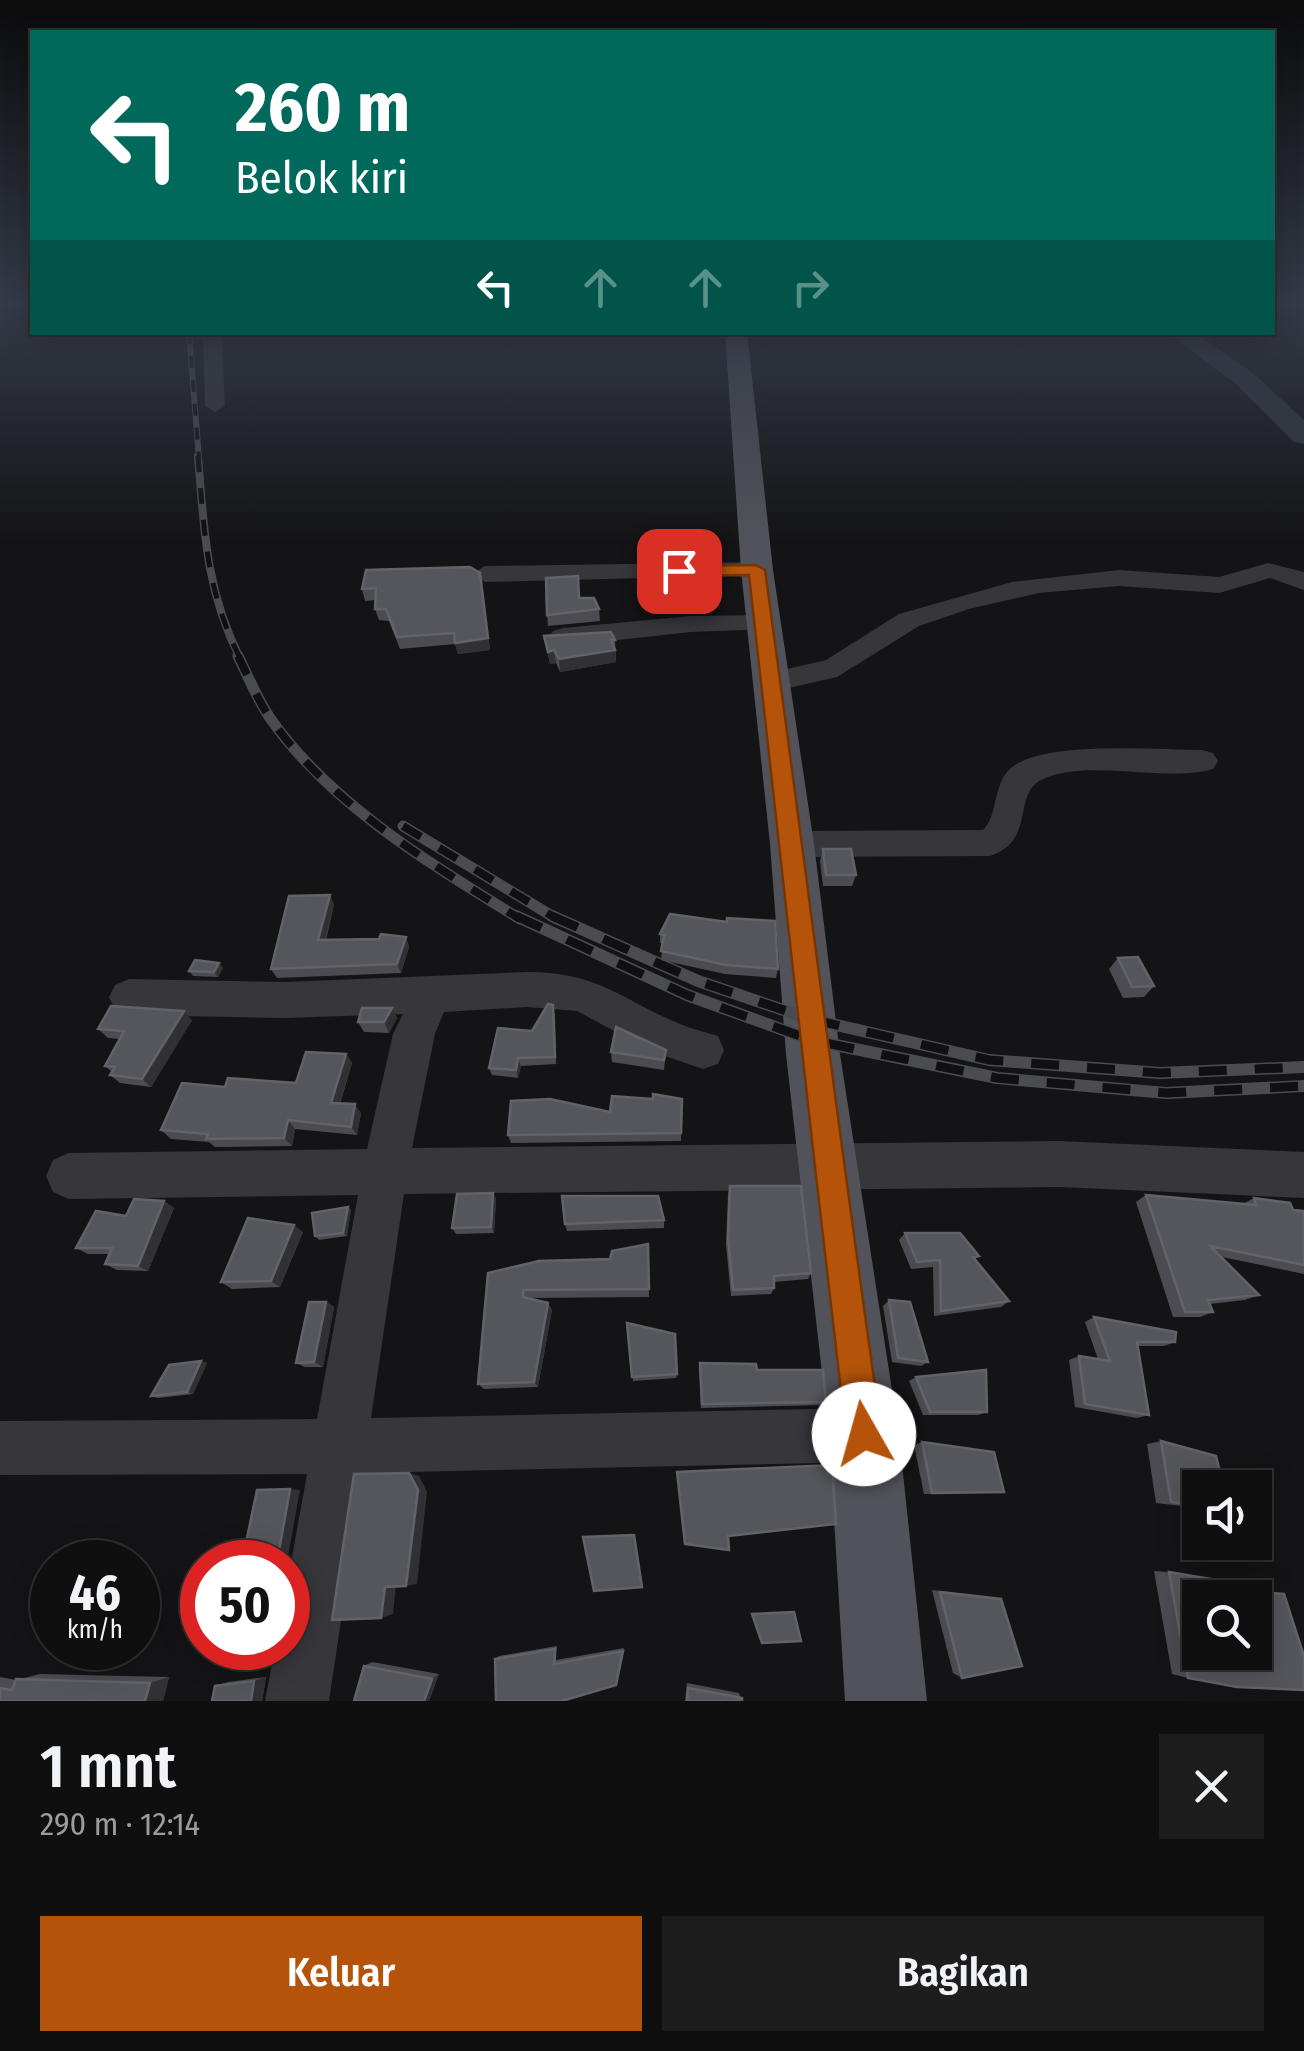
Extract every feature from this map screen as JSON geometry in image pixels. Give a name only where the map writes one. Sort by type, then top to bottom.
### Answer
[{"type":"main road","points":[[740,383],[756,570],[792,844],[813,1054],[864,1434],[886,1701]]},
{"type":"street","points":[[213,383],[215,406]]},
{"type":"street","points":[[484,574],[756,570]]},
{"type":"street","points":[[771,682],[805,676],[845,662],[877,637],[909,620],[1032,588],[1120,578],[1223,585],[1246,580],[1264,570],[1284,572],[1304,582]]},
{"type":"street","points":[[552,638],[691,624],[764,623]]},
{"type":"street","points":[[792,844],[990,843],[1003,836],[1009,822],[1010,792],[1023,773],[1050,763],[1202,761]]},
{"type":"street","points":[[130,997],[285,1000],[573,991],[608,1006],[657,1037],[703,1050]]},
{"type":"street","points":[[297,1701],[385,1170],[414,1034],[431,996]]},
{"type":"street","points":[[69,1176],[1059,1164],[1304,1175]]},
{"type":"street","points":[[0,1448],[339,1446],[864,1434]]},
{"type":"building","points":[[470,567],[480,573],[488,638],[455,643],[454,633],[397,637],[386,609],[375,609],[376,588],[362,589],[366,570]]},
{"type":"building","points":[[578,576],[579,598],[594,598],[599,609],[547,615],[546,578]]},
{"type":"building","points":[[611,632],[615,650],[559,659],[554,650],[548,652],[544,636]]},
{"type":"building","points":[[823,849],[851,849],[856,875],[826,875]]},
{"type":"building","points":[[330,895],[318,940],[379,939],[381,934],[406,937],[397,964],[271,969],[289,896]]},
{"type":"building","points":[[670,914],[727,922],[727,918],[775,921],[778,969],[726,965],[661,951],[664,935],[660,934]]},
{"type":"building","points":[[1138,957],[1154,986],[1132,987],[1118,958]]},
{"type":"building","points":[[195,960],[219,963],[214,972],[189,971]]},
{"type":"building","points":[[548,1004],[553,1005],[555,1057],[518,1058],[516,1070],[489,1068],[498,1028],[532,1031]]},
{"type":"building","points":[[111,1006],[184,1011],[142,1079],[110,1075],[115,1067],[105,1066],[124,1031],[98,1029]]},
{"type":"building","points":[[362,1008],[392,1008],[384,1022],[358,1022]]},
{"type":"building","points":[[616,1027],[666,1050],[664,1060],[611,1052]]},
{"type":"building","points":[[306,1052],[346,1054],[331,1103],[355,1104],[351,1127],[288,1120],[284,1138],[206,1139],[208,1134],[161,1130],[182,1083],[225,1087],[228,1078],[296,1083]]},
{"type":"building","points":[[653,1094],[682,1099],[681,1133],[508,1135],[511,1101],[550,1099],[610,1112],[612,1096],[653,1099]]},
{"type":"building","points":[[730,1186],[801,1186],[811,1273],[774,1276],[774,1288],[733,1290],[728,1238]]},
{"type":"building","points":[[493,1193],[491,1227],[452,1228],[457,1194]]},
{"type":"building","points":[[1146,1195],[1256,1205],[1254,1198],[1290,1203],[1293,1210],[1304,1211],[1304,1265],[1210,1246],[1259,1295],[1208,1300],[1213,1312],[1185,1312]]},
{"type":"building","points":[[562,1196],[658,1196],[664,1220],[565,1224]]},
{"type":"building","points":[[134,1199],[164,1201],[138,1266],[105,1264],[112,1248],[76,1248],[96,1211],[126,1216]]},
{"type":"building","points":[[348,1207],[343,1233],[315,1236],[312,1213]]},
{"type":"building","points":[[248,1218],[294,1225],[271,1281],[221,1282]]},
{"type":"building","points":[[905,1233],[960,1233],[979,1256],[973,1257],[1009,1301],[941,1311],[940,1260],[917,1262]]},
{"type":"building","points":[[648,1244],[649,1289],[523,1290],[523,1297],[548,1303],[534,1382],[478,1384],[488,1273],[539,1261],[610,1259],[612,1251]]},
{"type":"building","points":[[889,1300],[910,1302],[928,1362],[898,1358]]},
{"type":"building","points":[[309,1302],[326,1302],[314,1362],[296,1363]]},
{"type":"building","points":[[1094,1317],[1176,1332],[1175,1342],[1137,1342],[1149,1415],[1085,1404],[1079,1356],[1110,1361]]},
{"type":"building","points":[[627,1323],[675,1334],[677,1374],[632,1377]]},
{"type":"building","points":[[201,1361],[187,1392],[151,1396],[169,1365]]},
{"type":"building","points":[[700,1363],[756,1364],[757,1370],[823,1370],[826,1402],[702,1404]]},
{"type":"building","points":[[986,1370],[987,1412],[930,1412],[916,1377]]},
{"type":"building","points":[[1161,1441],[1216,1456],[1220,1470],[1182,1470],[1182,1504],[1171,1502]]},
{"type":"building","points":[[922,1442],[994,1452],[1004,1492],[932,1493]]},
{"type":"building","points":[[832,1465],[836,1524],[728,1536],[729,1550],[685,1544],[677,1472]]},
{"type":"building","points":[[409,1473],[418,1490],[406,1586],[385,1587],[381,1618],[332,1620],[354,1474]]},
{"type":"building","points":[[290,1489],[281,1540],[247,1540],[257,1490]]},
{"type":"building","points":[[634,1535],[642,1587],[594,1591],[583,1537]]},
{"type":"building","points":[[1169,1572],[1217,1580],[1182,1580],[1182,1645]]},
{"type":"building","points":[[940,1592],[1001,1599],[1022,1666],[962,1678]]},
{"type":"building","points":[[1272,1593],[1284,1594],[1304,1656],[1304,1690],[1237,1687],[1188,1678],[1187,1670],[1272,1670]]},
{"type":"building","points":[[794,1612],[801,1641],[762,1643],[752,1614]]},
{"type":"building","points":[[555,1649],[554,1664],[623,1651],[616,1685],[562,1701],[496,1701],[495,1659]]},
{"type":"building","points":[[364,1666],[432,1679],[424,1701],[354,1701]]},
{"type":"building","points":[[16,1679],[150,1683],[145,1701],[0,1701],[0,1688],[12,1690]]},
{"type":"building","points":[[254,1681],[251,1701],[212,1701],[215,1686]]},
{"type":"building","points":[[688,1688],[742,1698],[742,1701],[687,1701]]},
{"type":"waterway","points":[[1250,383],[1304,436]]},
{"type":"railway","points":[[193,383],[199,459]]},
{"type":"railway","points":[[198,456],[213,584],[240,658]]},
{"type":"railway","points":[[238,656],[270,718],[322,778],[384,830],[520,919]]},
{"type":"railway","points":[[403,826],[552,916]]},
{"type":"railway","points":[[516,916],[687,995],[811,1040],[997,1078],[1166,1093],[1304,1086]]},
{"type":"railway","points":[[552,916],[698,981],[810,1019],[989,1060],[1160,1073],[1304,1067]]},
{"type":"railway","points":[[552,916],[557,919]]},
{"type":"route","points":[[679,571],[756,570],[792,844],[813,1054],[864,1434]]}]
